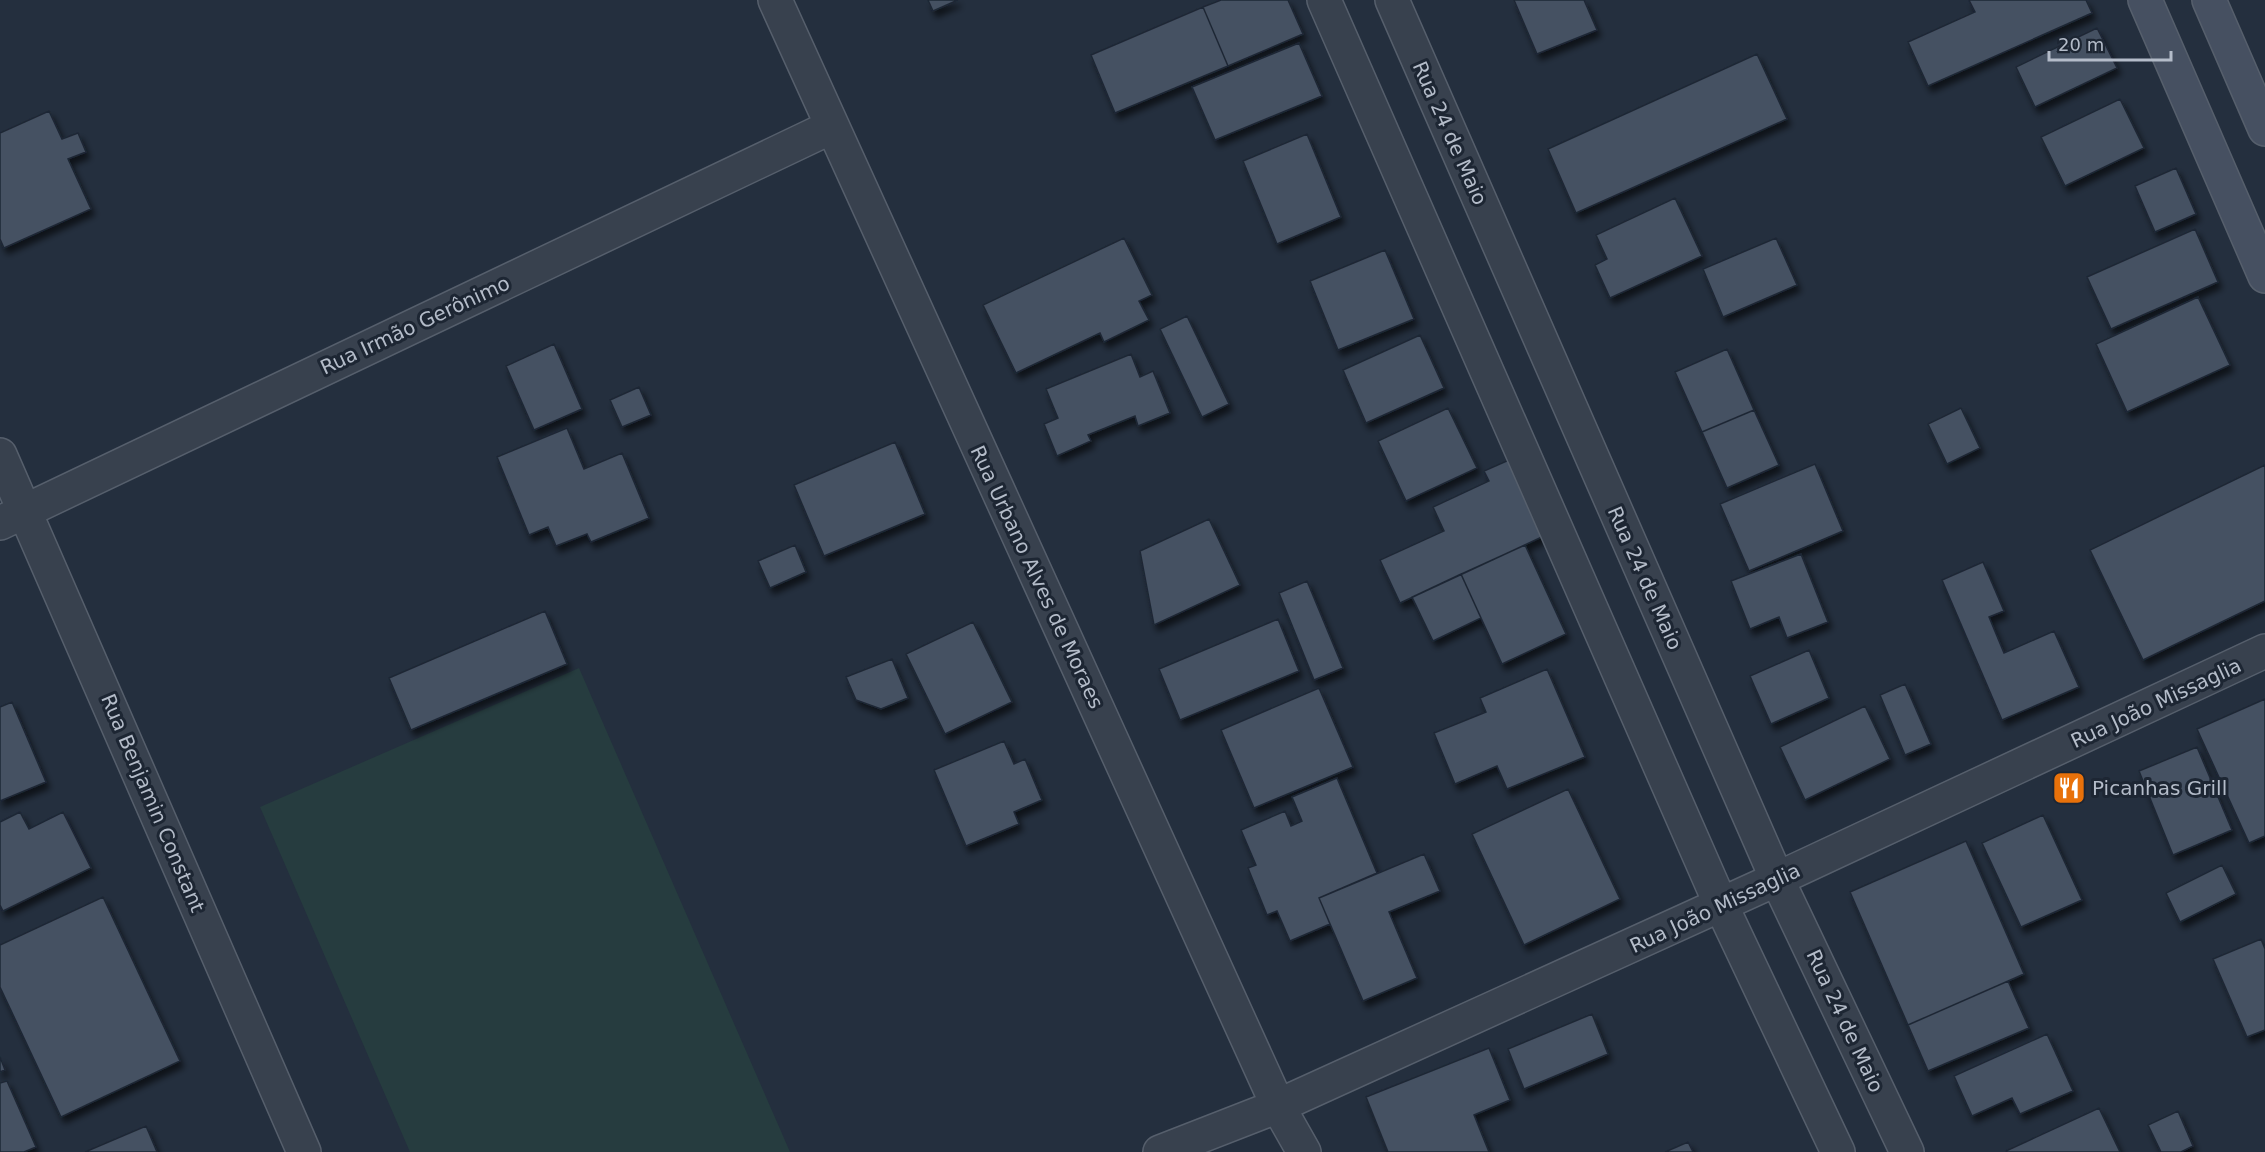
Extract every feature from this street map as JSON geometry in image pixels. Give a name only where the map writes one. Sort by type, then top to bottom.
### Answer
[{"type":"main road","points":[[2145,0],[2265,276]]},
{"type":"main road","points":[[2209,0],[2265,129]]},
{"type":"street","name":"Rua Urbano Alves de Moraes","points":[[775,0],[831,128],[1278,1106],[1304,1152]]},
{"type":"street","points":[[1324,0],[1721,905],[1838,1152]]},
{"type":"street","name":"Rua 24 de Maio","points":[[1392,0],[1778,879],[1907,1152]]},
{"type":"street","name":"Rua Irmão Gerônimo","points":[[13,516],[831,128]]},
{"type":"street","name":"Rua Benjamin Constant","points":[[0,455],[13,516],[304,1152]]},
{"type":"street","name":"Rua João Missaglia","points":[[1160,1152],[1278,1106],[1778,879],[2265,651]]},
{"type":"green space","points":[[579,668],[790,1152],[410,1152],[260,807]]},
{"type":"building","points":[[928,0],[958,0],[933,11]]},
{"type":"building","points":[[1221,0],[1288,0],[1303,34],[1228,66],[1203,7]]},
{"type":"building","points":[[1514,0],[1584,0],[1597,30],[1537,54]]},
{"type":"building","points":[[1969,0],[2086,0],[2092,13],[1928,86],[1908,42],[1975,12]]},
{"type":"building","points":[[1203,7],[1228,66],[1115,113],[1091,55]]},
{"type":"building","points":[[2097,28],[2117,68],[2035,107],[2016,67]]},
{"type":"building","points":[[1299,43],[1322,96],[1215,140],[1192,87]]},
{"type":"building","points":[[1757,54],[1787,119],[1576,213],[1548,149]]},
{"type":"building","points":[[2120,99],[2144,148],[2065,186],[2041,137]]},
{"type":"building","points":[[49,111],[62,139],[78,133],[86,152],[68,159],[91,209],[4,248],[0,239],[0,133]]},
{"type":"building","points":[[1307,134],[1341,217],[1277,244],[1243,161]]},
{"type":"building","points":[[2176,168],[2196,214],[2155,232],[2135,186]]},
{"type":"building","points":[[1675,198],[1702,256],[1610,298],[1595,265],[1607,259],[1596,235]]},
{"type":"building","points":[[2195,229],[2218,282],[2111,329],[2087,277]]},
{"type":"building","points":[[1124,238],[1152,295],[1139,301],[1149,320],[1104,342],[1100,333],[1016,373],[983,305]]},
{"type":"building","points":[[1776,238],[1797,285],[1723,317],[1703,269]]},
{"type":"building","points":[[1385,250],[1414,319],[1338,350],[1310,281]]},
{"type":"building","points":[[2198,297],[2230,365],[2127,412],[2096,344]]},
{"type":"building","points":[[1187,316],[1229,404],[1202,417],[1160,329]]},
{"type":"building","points":[[1420,335],[1444,388],[1366,423],[1343,370]]},
{"type":"building","points":[[554,344],[582,409],[534,430],[506,366]]},
{"type":"building","points":[[1727,349],[1754,410],[1702,432],[1675,372]]},
{"type":"building","points":[[1131,354],[1140,377],[1153,371],[1170,413],[1138,426],[1135,416],[1088,435],[1091,441],[1057,456],[1044,424],[1058,418],[1046,389]]},
{"type":"building","points":[[639,387],[651,415],[622,427],[610,400]]},
{"type":"building","points":[[1448,408],[1477,468],[1406,501],[1378,441]]},
{"type":"building","points":[[1961,408],[1980,448],[1947,464],[1928,424]]},
{"type":"building","points":[[1754,410],[1779,465],[1727,488],[1702,432]]},
{"type":"building","points":[[567,428],[584,469],[622,453],[649,518],[591,542],[587,534],[556,546],[548,527],[529,535],[497,457]]},
{"type":"building","points":[[895,442],[925,514],[824,556],[794,485]]},
{"type":"building","points":[[1509,460],[1544,536],[1400,603],[1380,560],[1444,531],[1433,507],[1489,481],[1484,471]]},
{"type":"building","points":[[1815,464],[1843,531],[1749,571],[1720,504]]},
{"type":"building","points":[[2265,465],[2265,601],[2143,660],[2090,550]]},
{"type":"building","points":[[1209,519],[1240,585],[1154,625],[1140,551]]},
{"type":"building","points":[[795,545],[806,572],[770,588],[758,561]]},
{"type":"building","points":[[1525,545],[1566,634],[1502,664],[1461,574]]},
{"type":"building","points":[[1801,554],[1828,622],[1787,638],[1779,617],[1750,629],[1731,581]]},
{"type":"building","points":[[1983,562],[2004,611],[1989,617],[2004,653],[2054,631],[2079,687],[2002,720],[1942,580]]},
{"type":"building","points":[[1461,574],[1481,618],[1433,641],[1412,597]]},
{"type":"building","points":[[1307,581],[1343,668],[1314,680],[1279,593]]},
{"type":"building","points":[[545,611],[567,664],[411,730],[389,678]]},
{"type":"building","points":[[1278,619],[1299,671],[1180,720],[1159,669]]},
{"type":"building","points":[[973,622],[1012,702],[945,734],[906,654]]},
{"type":"building","points":[[1809,650],[1829,698],[1771,724],[1750,676]]},
{"type":"building","points":[[892,659],[908,698],[881,709],[856,700],[846,677]]},
{"type":"building","points":[[1547,669],[1585,757],[1507,789],[1497,766],[1455,784],[1434,733],[1486,712],[1480,698]]},
{"type":"building","points":[[1905,684],[1931,744],[1905,755],[1880,695]]},
{"type":"building","points":[[1319,688],[1353,767],[1254,808],[1221,730]]},
{"type":"building","points":[[2265,699],[2265,836],[2249,843],[2197,729]]},
{"type":"building","points":[[12,702],[46,782],[0,801],[0,707]]},
{"type":"building","points":[[1865,706],[1890,759],[1805,800],[1780,747]]},
{"type":"building","points":[[1004,741],[1014,764],[1025,759],[1042,800],[1014,812],[1019,824],[966,846],[934,770]]},
{"type":"building","points":[[2197,747],[2232,830],[2173,855],[2139,771]]},
{"type":"building","points":[[1337,778],[1377,873],[1319,898],[1330,924],[1290,941],[1277,911],[1267,915],[1248,868],[1256,865],[1241,830],[1285,811],[1291,826],[1302,821],[1292,797]]},
{"type":"building","points":[[1568,789],[1620,899],[1524,945],[1472,834]]},
{"type":"building","points":[[20,812],[29,829],[63,812],[91,868],[3,911],[0,905],[0,822]]},
{"type":"building","points":[[2043,815],[2082,900],[2021,927],[1982,843]]},
{"type":"building","points":[[1966,841],[2024,974],[1908,1025],[1850,892]]},
{"type":"building","points":[[1424,854],[1440,891],[1389,912],[1417,978],[1363,1001],[1319,898]]},
{"type":"building","points":[[2222,865],[2236,894],[2180,922],[2166,893]]},
{"type":"building","points":[[103,897],[180,1061],[61,1117],[0,987],[0,945]]},
{"type":"building","points":[[2261,939],[2265,949],[2265,1030],[2247,1037],[2213,959]]},
{"type":"building","points":[[2008,981],[2029,1028],[1928,1071],[1908,1025]]},
{"type":"building","points":[[1592,1014],[1608,1054],[1524,1089],[1508,1049]]},
{"type":"building","points":[[2047,1034],[2073,1091],[2020,1114],[2012,1098],[1972,1116],[1954,1076]]},
{"type":"building","points":[[1489,1048],[1510,1100],[1474,1115],[1489,1152],[1388,1152],[1366,1097]]},
{"type":"building","points":[[0,1057],[5,1070],[0,1072]]},
{"type":"building","points":[[7,1081],[36,1147],[24,1152],[0,1152],[0,1083]]},
{"type":"building","points":[[2099,1108],[2120,1152],[2006,1152],[2006,1151]]},
{"type":"building","points":[[2178,1111],[2193,1146],[2181,1152],[2161,1152],[2148,1125]]},
{"type":"building","points":[[146,1126],[157,1152],[85,1152]]},
{"type":"building","points":[[1688,1142],[1693,1152],[1665,1152]]},
{"type":"place","name":"Picanhas Grill","points":[[2069,788]]}]
